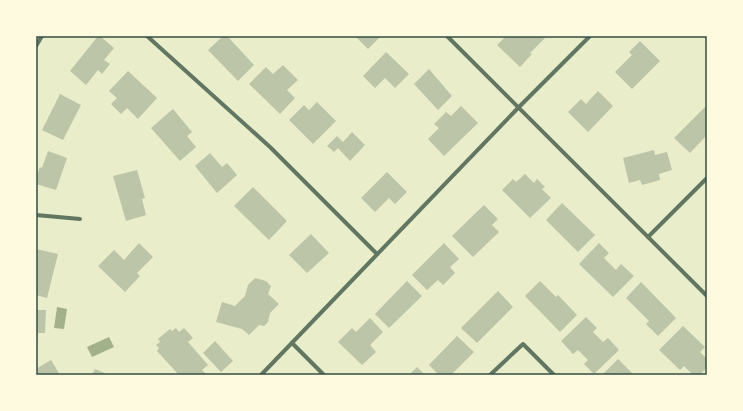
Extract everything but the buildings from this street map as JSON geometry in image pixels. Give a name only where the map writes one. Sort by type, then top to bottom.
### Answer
[{"type":"street","points":[[36,46],[42,36]]},
{"type":"street","points":[[147,36],[270,147],[378,254]]},
{"type":"street","points":[[447,36],[707,296]]},
{"type":"street","points":[[261,375],[518,108],[590,36]]},
{"type":"street","points":[[648,237],[707,178]]},
{"type":"street","points":[[36,215],[80,219]]},
{"type":"street","points":[[292,343],[324,375]]},
{"type":"street","points":[[490,375],[523,344],[554,375]]},
{"type":"shaded area","points":[[57,307],[67,309],[64,329],[54,328]]},
{"type":"shaded area","points":[[109,337],[114,347],[92,357],[87,347]]}]
